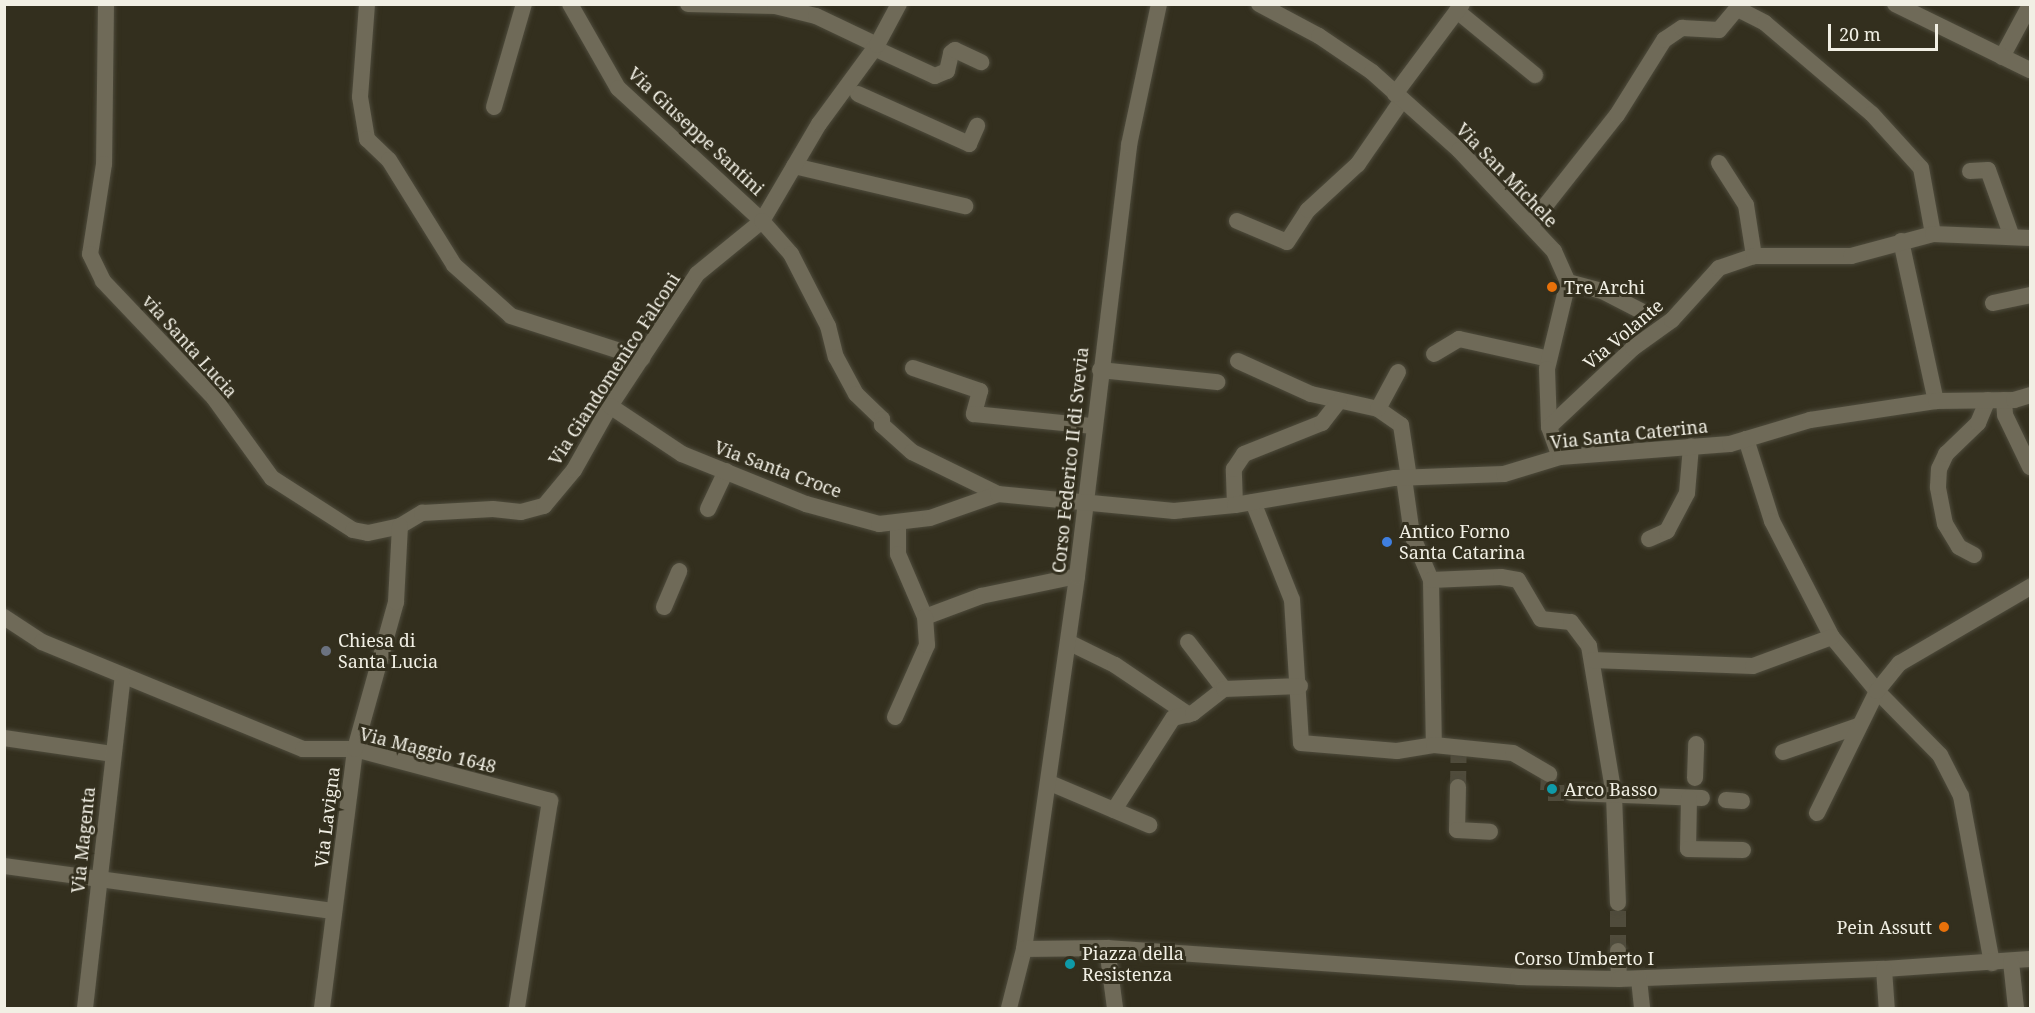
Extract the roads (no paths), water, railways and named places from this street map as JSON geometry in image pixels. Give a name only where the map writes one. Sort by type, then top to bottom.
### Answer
[{"type":"street","name":"via Santa Lucia","points":[[106,4],[104,164],[90,255],[103,281],[214,398],[272,478],[353,530],[368,533],[400,526],[422,513],[493,508],[522,512]]},
{"type":"street","points":[[367,4],[360,97],[367,139],[389,159],[454,265],[511,316],[642,358]]},
{"type":"street","points":[[494,107],[524,4]]},
{"type":"street","name":"Via Giuseppe Santini","points":[[570,4],[618,88],[762,221],[791,254],[828,326],[841,366],[856,394],[882,419],[882,425],[912,452],[998,494]]},
{"type":"street","points":[[688,4],[775,6],[816,16],[935,76],[946,71],[951,53],[955,50],[981,62]]},
{"type":"street","name":"Via Giandomenico Falconi","points":[[522,512],[544,506],[574,470],[610,406],[698,274],[762,221],[794,166],[856,87],[899,4]]},
{"type":"street","name":"Corso Federico II di Svevia","points":[[1024,949],[1050,783],[1129,145],[1159,4]]},
{"type":"street","name":"Via San Michele","points":[[1258,4],[1319,36],[1372,72],[1459,150],[1554,251],[1568,282]]},
{"type":"street","points":[[1895,4],[2031,70]]},
{"type":"street","points":[[2002,57],[2031,5]]},
{"type":"street","points":[[1530,225],[1617,115],[1664,40],[1682,28],[1719,30],[1739,7],[1765,23],[1872,114],[1921,168],[1933,234]]},
{"type":"street","points":[[1237,221],[1287,242],[1308,210],[1358,164],[1398,97],[1459,8],[1535,75]]},
{"type":"street","points":[[856,87],[969,144],[977,126]]},
{"type":"street","points":[[1719,163],[1746,206],[1754,256]]},
{"type":"street","points":[[794,166],[965,206]]},
{"type":"street","points":[[1970,171],[1988,170],[2012,237]]},
{"type":"street","name":"Via Volante","points":[[1548,428],[1633,348],[1672,320],[1719,268],[1754,256],[1851,256],[1933,234],[2031,238]]},
{"type":"street","points":[[1900,241],[1936,401]]},
{"type":"street","points":[[1560,457],[1548,428],[1550,358],[1568,282],[1602,291],[1645,313]]},
{"type":"street","points":[[1993,303],[2031,295]]},
{"type":"street","points":[[1434,354],[1459,339],[1550,358]]},
{"type":"street","points":[[1238,361],[1311,394],[1378,409],[1401,425],[1412,535],[1431,580],[1434,745]]},
{"type":"street","points":[[913,368],[980,391],[974,414],[1093,426]]},
{"type":"street","points":[[1100,370],[1217,382]]},
{"type":"street","points":[[1378,409],[1398,372]]},
{"type":"street","name":"Via Santa Caterina","points":[[1086,504],[1174,511],[1235,505],[1406,478],[1504,474],[1560,457],[1746,439],[1810,420],[1936,401],[1996,400],[2031,394]]},
{"type":"street","points":[[1974,555],[1959,547],[1945,524],[1938,487],[1939,469],[1946,454],[1978,423],[1996,400],[2031,467]]},
{"type":"street","points":[[1235,505],[1234,469],[1244,454],[1322,423],[1339,401]]},
{"type":"street","name":"Via Santa Croce","points":[[610,406],[682,453],[806,504],[879,524],[930,518],[998,494],[1086,504]]},
{"type":"street","points":[[1746,439],[1772,521],[1832,637],[1877,691],[1940,755],[1961,796],[1992,963]]},
{"type":"street","points":[[1649,539],[1667,531],[1687,493],[1690,446]]},
{"type":"street","points":[[708,509],[726,471]]},
{"type":"street","points":[[1253,502],[1292,600],[1300,686],[1301,743],[1397,751],[1434,745],[1513,753],[1549,774]]},
{"type":"street","points":[[895,717],[927,645],[925,617],[898,554],[898,522]]},
{"type":"street","name":"Via Lavigna","points":[[322,1008],[355,749],[396,602],[400,526]]},
{"type":"street","points":[[664,607],[679,571]]},
{"type":"street","points":[[925,617],[981,596],[1077,576]]},
{"type":"street","points":[[1431,580],[1518,580],[1541,619],[1572,622],[1578,628],[1592,660],[1614,795],[1618,903]]},
{"type":"street","points":[[1817,813],[1877,691],[1900,663],[2031,587]]},
{"type":"street","name":"Via Maggio 1648","points":[[4,617],[42,642],[303,749],[355,749],[550,801],[517,1008]]},
{"type":"street","points":[[1592,660],[1753,666],[1832,637]]},
{"type":"street","points":[[1068,642],[1115,665],[1189,715]]},
{"type":"street","points":[[1188,642],[1224,689]]},
{"type":"street","name":"Via Magenta","points":[[85,1008],[112,754],[123,676]]},
{"type":"street","points":[[1114,810],[1169,721],[1189,715],[1224,689],[1300,686]]},
{"type":"street","points":[[1783,752],[1858,726]]},
{"type":"street","points":[[4,738],[112,754]]},
{"type":"street","points":[[1695,778],[1696,744]]},
{"type":"street","points":[[1050,783],[1149,825]]},
{"type":"street","points":[[1458,787],[1457,830],[1490,832]]},
{"type":"street","points":[[1572,794],[1696,798],[1688,849],[1743,850]]},
{"type":"street","points":[[4,866],[334,911]]},
{"type":"street","points":[[1009,1008],[1024,949],[1107,948],[1115,1008]]},
{"type":"street","name":"Corso Umberto I","points":[[1107,948],[1518,977],[1619,979],[1884,969],[2031,959]]},
{"type":"street","points":[[1618,951],[1619,979]]},
{"type":"street","points":[[2011,962],[2016,1008]]},
{"type":"street","points":[[1884,969],[1887,1008]]},
{"type":"street","points":[[1640,979],[1642,1008]]},
{"type":"tunnel","points":[[1458,787],[1459,748]]},
{"type":"tunnel","points":[[1549,774],[1548,793],[1571,793]]},
{"type":"tunnel","points":[[1618,903],[1618,951]]},
{"type":"place","name":"Tre Archi","points":[[1552,287]]},
{"type":"place","name":"Antico Forno Santa Catarina","points":[[1387,542]]},
{"type":"place","name":"Chiesa di Santa Lucia","points":[[326,651]]},
{"type":"place","name":"Arco Basso","points":[[1552,789]]},
{"type":"place","name":"Pein Assutt","points":[[1944,927]]},
{"type":"place","name":"Piazza della Resistenza","points":[[1070,964]]}]
